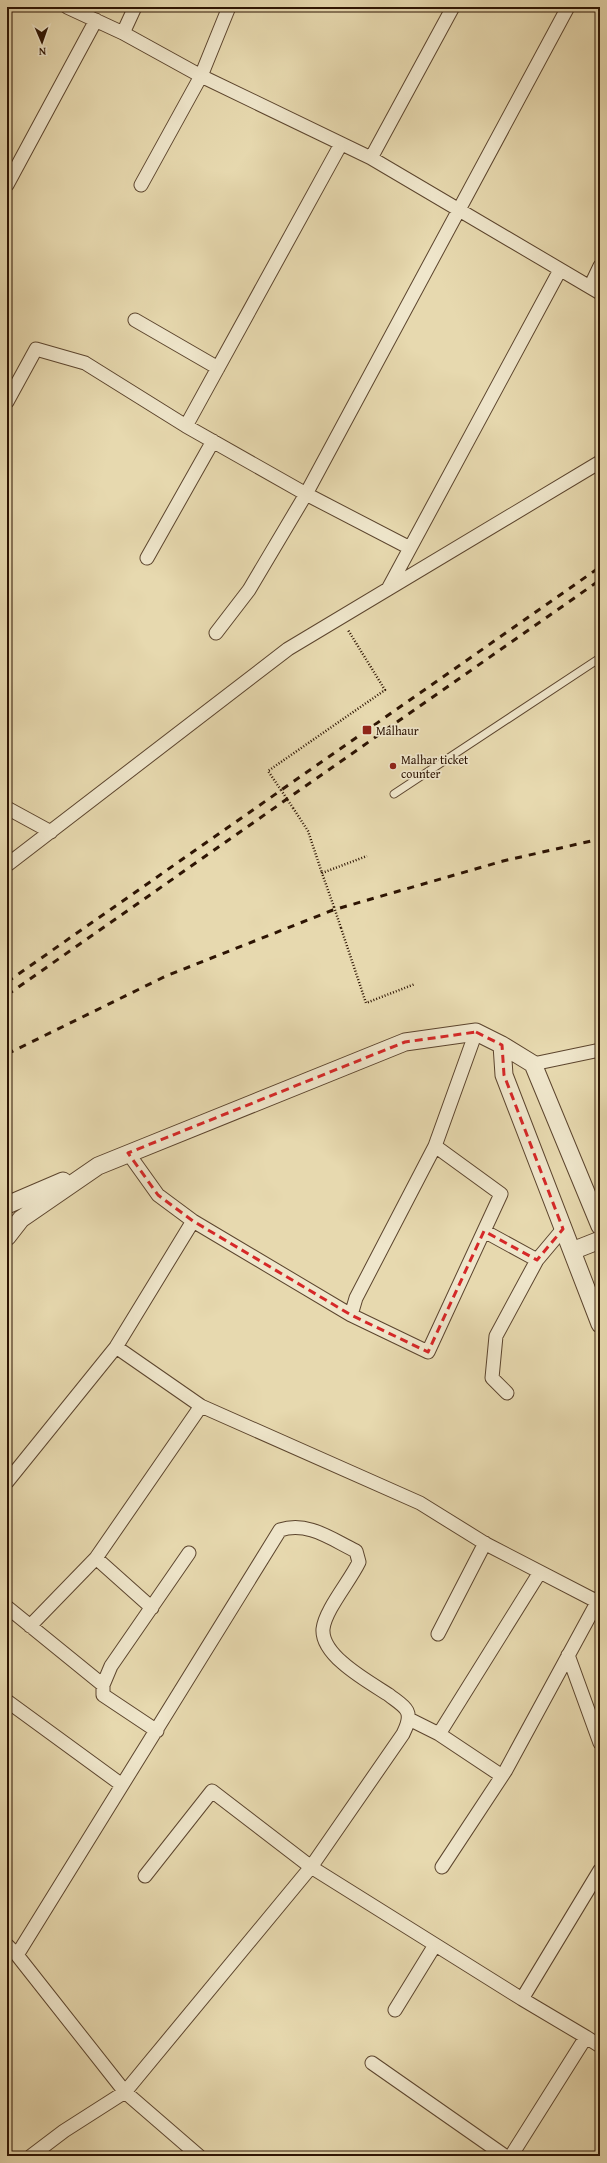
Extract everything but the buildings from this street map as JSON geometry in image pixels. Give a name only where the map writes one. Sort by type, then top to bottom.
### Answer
[{"type":"street","points":[[67,7],[123,33],[201,76],[371,158],[595,290],[600,266]]},
{"type":"street","points":[[123,33],[135,7]]},
{"type":"street","points":[[140,185],[201,76],[229,7]]},
{"type":"street","points":[[371,158],[452,7]]},
{"type":"street","points":[[216,633],[248,590],[306,494],[568,7]]},
{"type":"street","points":[[7,185],[11,166],[96,20]]},
{"type":"street","points":[[186,426],[341,144]]},
{"type":"street","points":[[388,589],[560,270]]},
{"type":"street","points":[[135,320],[218,368]]},
{"type":"street","points":[[7,402],[36,349],[85,363],[186,426],[306,494],[410,548]]},
{"type":"street","points":[[147,558],[213,441]]},
{"type":"street","points":[[7,865],[288,649],[600,462]]},
{"type":"street","points":[[7,808],[50,832]]},
{"type":"street","points":[[351,1315],[356,1298],[434,1146],[476,1032]]},
{"type":"street","points":[[7,1205],[128,1153],[405,1042],[476,1032],[502,1045],[533,1064],[600,1226]]},
{"type":"street","points":[[502,1045],[504,1075],[600,1324]]},
{"type":"street","points":[[504,1075],[533,1064],[600,1050]]},
{"type":"street","points":[[128,1153],[158,1195],[193,1221],[351,1315],[428,1352],[501,1194],[434,1146]]},
{"type":"street","points":[[7,1237],[21,1219],[98,1166]]},
{"type":"street","points":[[7,1482],[116,1347],[193,1221]]},
{"type":"street","points":[[507,1393],[492,1378],[496,1336],[537,1260],[563,1229]]},
{"type":"street","points":[[484,1231],[537,1260]]},
{"type":"street","points":[[572,1251],[600,1240]]},
{"type":"street","points":[[116,1347],[201,1406],[420,1503],[485,1543],[540,1572],[599,1600],[502,1776],[442,1867]]},
{"type":"street","points":[[30,1626],[96,1558],[201,1406]]},
{"type":"street","points":[[17,1955],[280,1530],[291,1526],[308,1527],[356,1551],[359,1562],[352,1576],[331,1608],[323,1628],[325,1642],[341,1662],[398,1702],[407,1711],[409,1719],[403,1734],[311,1867],[125,2092],[64,2131],[31,2156]]},
{"type":"street","points":[[438,1634],[485,1543]]},
{"type":"street","points":[[157,1731],[103,1695],[103,1684],[111,1666],[190,1553]]},
{"type":"street","points":[[96,1558],[152,1608]]},
{"type":"street","points":[[439,1734],[540,1572]]},
{"type":"street","points":[[7,1607],[103,1684]]},
{"type":"street","points":[[568,1655],[600,1743]]},
{"type":"street","points":[[7,1702],[122,1785]]},
{"type":"street","points":[[409,1719],[439,1734],[502,1776]]},
{"type":"street","points":[[145,1876],[212,1791],[311,1867],[600,2046]]},
{"type":"street","points":[[522,1999],[600,1870]]},
{"type":"street","points":[[7,1945],[17,1955],[125,2092],[199,2156]]},
{"type":"street","points":[[396,2010],[435,1945]]},
{"type":"street","points":[[511,2156],[586,2037]]},
{"type":"street","points":[[372,2063],[505,2156]]},
{"type":"lane","points":[[394,794],[600,658]]},
{"type":"path","points":[[340,617],[385,690],[268,772],[308,831],[366,1004],[415,984]]},
{"type":"path","points":[[322,873],[367,856]]},
{"type":"highlighted area","points":[[476,1032],[502,1045],[504,1075],[563,1229],[537,1260],[484,1231],[428,1352],[351,1315],[193,1221],[158,1195],[128,1153],[405,1042]]},
{"type":"railway","points":[[7,982],[600,567]]},
{"type":"railway","points":[[7,995],[600,580]]},
{"type":"railway","points":[[7,1054],[166,976],[333,910],[503,861],[600,839]]},
{"type":"place","name":"Malhaur","points":[[367,730]]},
{"type":"place","name":"Malhar ticket counter","points":[[393,766]]}]
